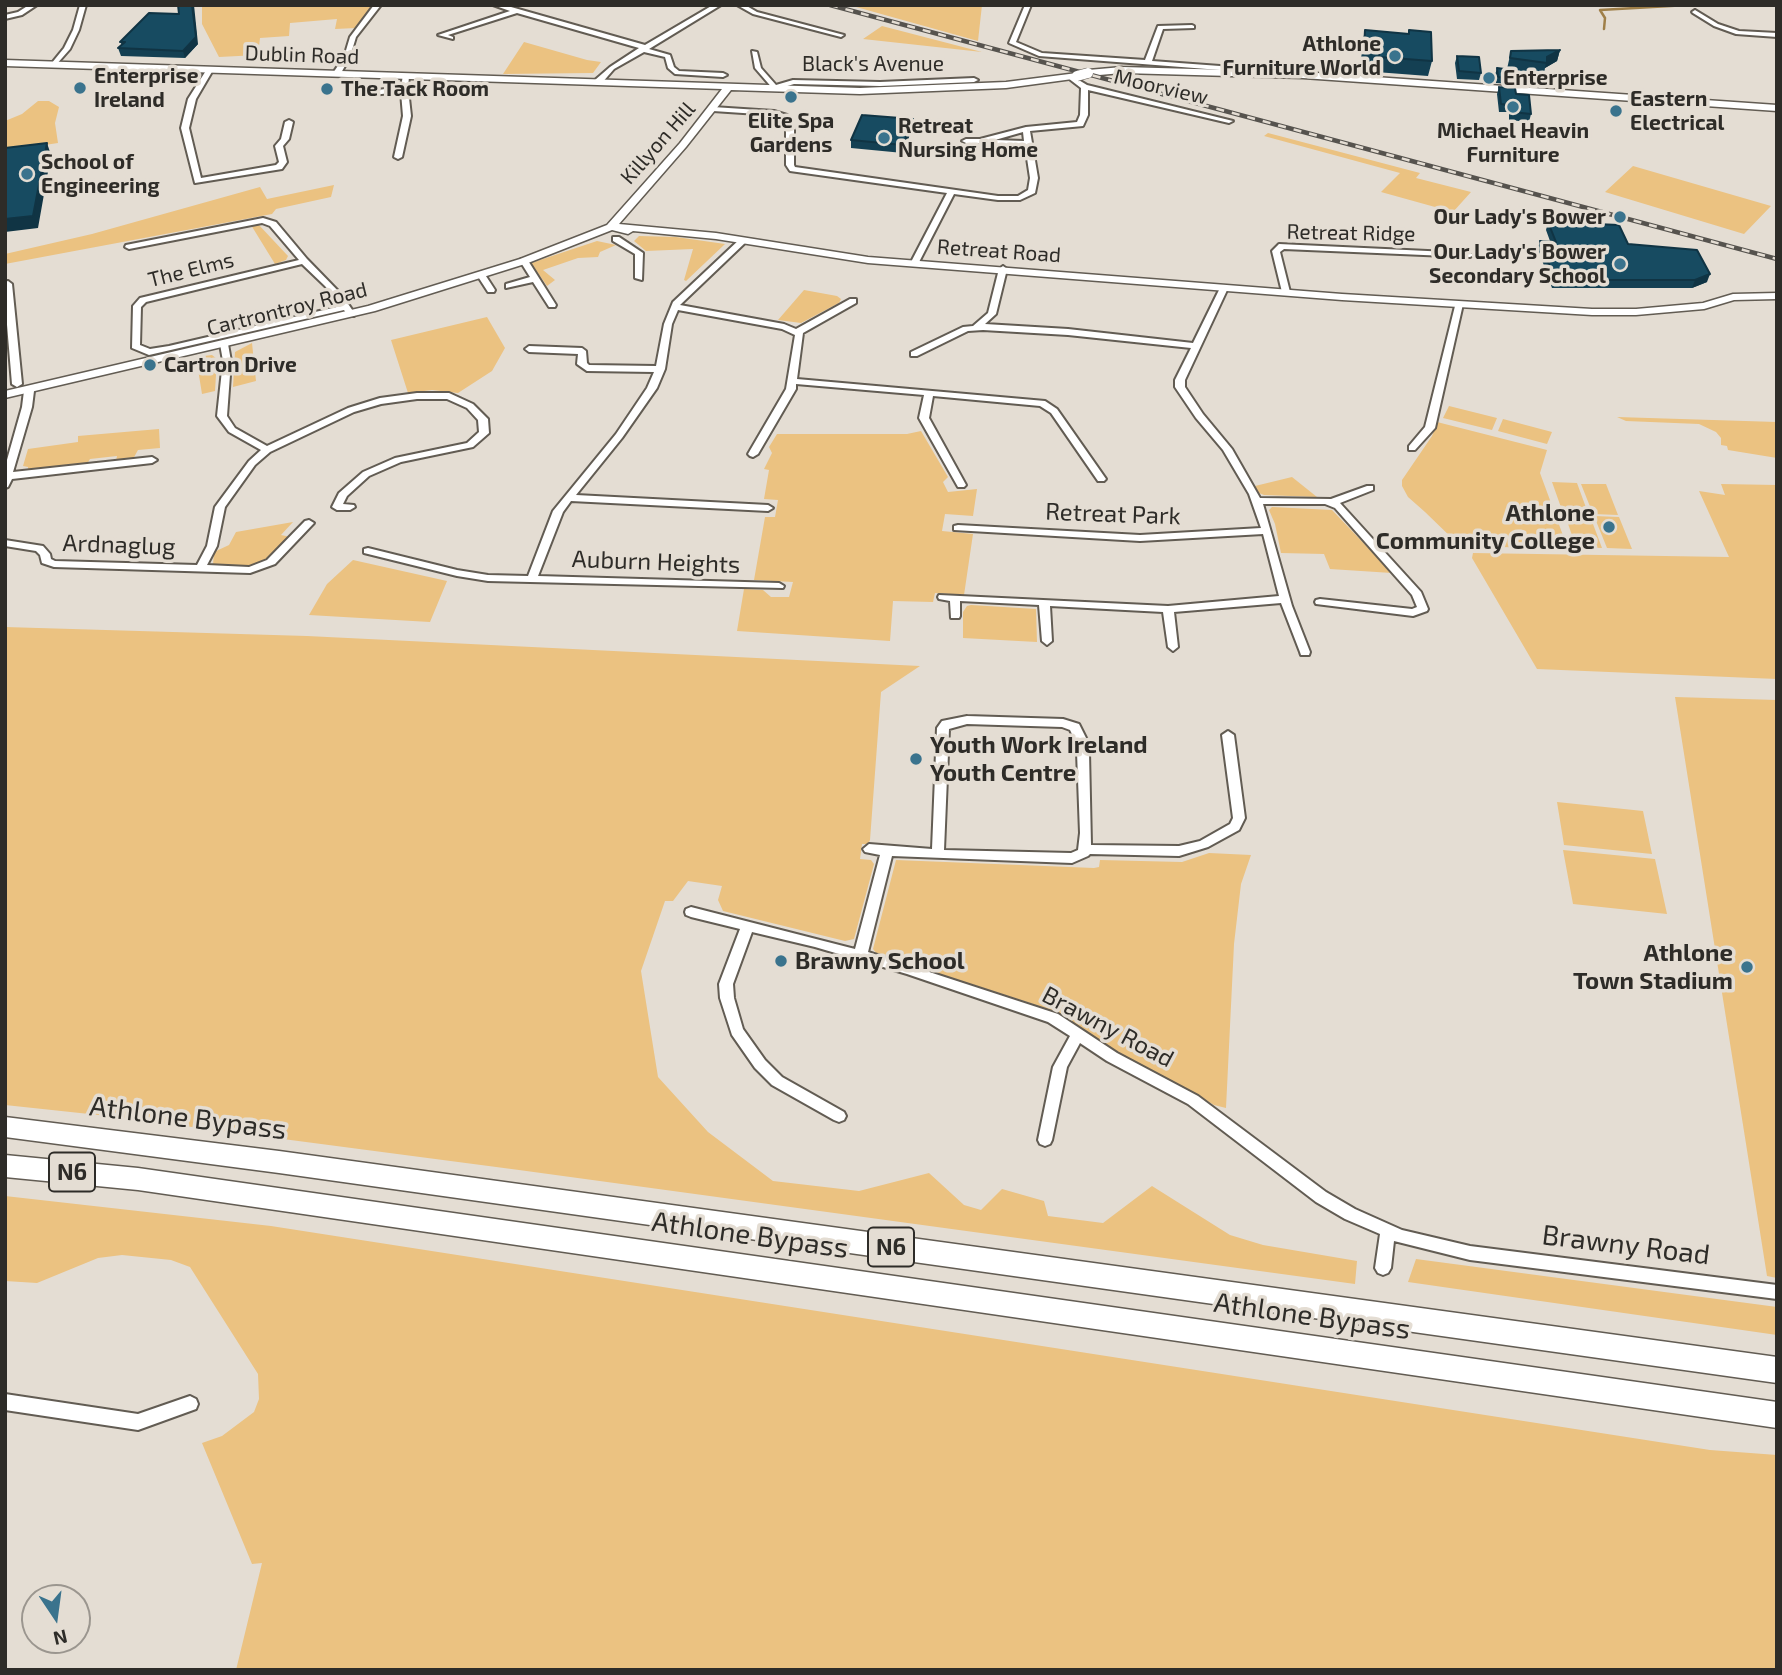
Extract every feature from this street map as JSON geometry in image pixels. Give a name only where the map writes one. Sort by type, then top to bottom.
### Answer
[{"type":"highway","name":"Athlone Bypass","points":[[5,1127],[279,1162],[1777,1370]]},
{"type":"highway","name":"Athlone Bypass","points":[[5,1166],[138,1179],[1777,1415]]},
{"type":"highway","name":"N6","points":[[5,1175],[138,1179]]},
{"type":"street","points":[[5,17],[20,14],[34,5]]},
{"type":"street","points":[[53,65],[74,35],[83,5]]},
{"type":"street","points":[[337,73],[347,57],[353,37],[378,5]]},
{"type":"street","points":[[496,5],[668,56],[671,68],[677,73],[723,75]]},
{"type":"street","points":[[740,5],[755,13],[841,35]]},
{"type":"street","points":[[1028,5],[1012,43],[1041,55],[1220,68],[1238,73]]},
{"type":"street","points":[[598,82],[607,71],[714,6]]},
{"type":"street","points":[[451,38],[441,35],[517,11]]},
{"type":"street","points":[[1695,12],[1716,25],[1738,33],[1777,35]]},
{"type":"street","points":[[1148,63],[1160,27],[1192,27]]},
{"type":"street","points":[[754,52],[756,63],[774,88]]},
{"type":"street","name":"Dublin Road","points":[[5,63],[885,91],[1022,84],[1109,70],[1238,73],[1362,78],[1777,108]]},
{"type":"street","points":[[209,70],[192,99],[185,128],[198,181],[279,167],[283,162],[279,156],[279,146],[285,139],[289,122]]},
{"type":"street","points":[[398,157],[407,116],[405,76]]},
{"type":"street","name":"Moorview","points":[[1073,76],[1085,88],[1229,121]]},
{"type":"street","name":"Black's Avenue","points":[[774,88],[793,82],[880,84],[974,80]]},
{"type":"street","name":"Killyon Hill","points":[[617,232],[729,86]]},
{"type":"street","name":"Moorview","points":[[1026,129],[1080,124],[1084,116],[1085,88]]},
{"type":"street","points":[[362,94],[404,89]]},
{"type":"street","points":[[713,109],[774,113],[784,117],[790,129],[790,165],[793,169],[1011,199],[1032,191],[1034,178],[1026,143],[1026,129],[982,141]]},
{"type":"street","points":[[966,141],[1026,143]]},
{"type":"street","points":[[914,264],[952,191]]},
{"type":"street","name":"The Elms","points":[[129,247],[263,220],[273,224],[349,311],[149,352],[136,348],[137,306],[143,300],[304,261]]},
{"type":"street","name":"Retreat Road","points":[[617,232],[654,230],[743,241],[825,256],[1286,292],[1342,300],[1636,312],[1704,306],[1734,297],[1758,294],[1777,296]]},
{"type":"street","points":[[617,232],[639,255],[639,278]]},
{"type":"street","name":"Cartrontroy Road","points":[[5,396],[349,311],[481,275],[573,243],[617,232]]},
{"type":"street","points":[[674,307],[743,241]]},
{"type":"street","name":"Retreat Ridge","points":[[1286,292],[1276,251],[1282,246],[1470,255]]},
{"type":"street","points":[[524,261],[552,305]]},
{"type":"street","points":[[975,328],[992,314],[1003,269]]},
{"type":"street","points":[[481,275],[495,289],[536,278]]},
{"type":"street","points":[[8,284],[10,360],[17,384]]},
{"type":"street","points":[[1224,288],[1180,380],[1180,387],[1192,407],[1227,449],[1256,501],[1285,599],[1305,652]]},
{"type":"street","points":[[674,307],[798,331],[853,301]]},
{"type":"street","points":[[1412,448],[1430,428],[1459,304]]},
{"type":"street","name":"Auburn Heights","points":[[532,579],[555,516],[652,388],[660,369],[668,324],[674,307]]},
{"type":"street","points":[[914,354],[966,329],[975,328],[1068,332],[1197,346]]},
{"type":"street","points":[[753,454],[793,381],[800,336],[798,331]]},
{"type":"street","points":[[224,344],[227,361],[222,416],[232,430],[267,450],[351,410],[380,401],[417,396],[449,396],[470,406],[484,419],[484,433],[470,444],[398,460],[366,474],[343,495],[337,507],[350,507]]},
{"type":"street","points":[[529,349],[582,351],[582,364],[587,368],[660,369]]},
{"type":"street","points":[[637,369],[640,359]]},
{"type":"street","points":[[793,381],[1028,401],[1047,405],[1054,411],[1101,479]]},
{"type":"street","points":[[29,391],[7,481],[152,460]]},
{"type":"street","points":[[929,393],[924,418],[961,485]]},
{"type":"street","name":"Ardnaglug","points":[[200,569],[215,536],[220,506],[252,463],[267,450]]},
{"type":"street","points":[[1256,501],[1333,502],[1370,488]]},
{"type":"street","points":[[568,498],[768,508]]},
{"type":"street","points":[[1320,602],[1413,613],[1423,609],[1417,594],[1377,546],[1333,502]]},
{"type":"street","name":"Ardnaglug","points":[[5,543],[39,548],[48,563],[245,570],[262,567],[271,562],[309,523]]},
{"type":"street","name":"Retreat Park","points":[[958,527],[1140,538],[1267,531]]},
{"type":"street","name":"Auburn Heights","points":[[368,551],[470,576],[779,586]]},
{"type":"street","points":[[943,597],[1168,609],[1285,599]]},
{"type":"street","points":[[955,597],[955,616]]},
{"type":"street","points":[[1044,604],[1047,641]]},
{"type":"street","points":[[1168,609],[1173,647]]},
{"type":"street","points":[[869,849],[938,854],[1072,858],[1084,853],[1083,752],[1075,727],[1063,723],[967,720],[948,722],[943,728],[938,854]]},
{"type":"street","points":[[1086,849],[1179,851],[1204,844],[1235,827],[1239,818],[1228,735]]},
{"type":"street","points":[[860,956],[887,851]]},
{"type":"street","name":"Brawny Road","points":[[691,912],[860,956],[1060,1022],[1112,1058],[1182,1093],[1321,1198],[1388,1231],[1425,1244],[1460,1251],[1777,1292]]},
{"type":"street","points":[[748,926],[726,984],[727,998],[737,1031],[760,1064],[777,1081],[839,1115]]},
{"type":"street","points":[[1045,1140],[1060,1067],[1077,1034]]},
{"type":"street","points":[[1383,1268],[1388,1231]]},
{"type":"street","points":[[5,1402],[138,1422],[190,1404]]},
{"type":"shaded area","points":[[202,5],[375,5],[356,28],[335,29],[337,19],[290,23],[289,36],[260,38],[258,55],[219,57],[202,24]]},
{"type":"shaded area","points":[[849,5],[982,5],[978,41]]},
{"type":"shaded area","points":[[882,26],[982,52],[863,39]]},
{"type":"shaded area","points":[[524,42],[601,62],[593,73],[503,74]]},
{"type":"shaded area","points":[[38,101],[49,101],[59,107],[55,123],[58,143],[5,151],[5,121],[22,114]]},
{"type":"shaded area","points":[[1268,133],[1420,173],[1416,178],[1471,192],[1453,212],[1381,192],[1400,173],[1264,136]]},
{"type":"shaded area","points":[[1633,166],[1771,206],[1744,234],[1605,192]]},
{"type":"shaded area","points":[[334,185],[331,197],[276,209],[272,214],[5,264],[5,254],[92,234],[260,187],[267,199]]},
{"type":"shaded area","points":[[258,224],[288,256],[286,260],[275,264],[251,225]]},
{"type":"shaded area","points":[[639,236],[676,237],[725,244],[686,281],[684,280],[693,249],[646,251],[634,241]]},
{"type":"shaded area","points":[[597,241],[616,245],[600,252],[598,257],[578,258],[543,270],[555,280],[547,286],[531,263]]},
{"type":"shaded area","points":[[804,290],[841,299],[839,303],[801,323],[778,320]]},
{"type":"shaded area","points":[[487,317],[505,348],[492,371],[458,393],[432,390],[408,393],[391,340]]},
{"type":"shaded area","points":[[252,343],[256,381],[233,387],[235,352]]},
{"type":"shaded area","points":[[212,355],[217,359],[215,391],[202,394],[196,357]]},
{"type":"shaded area","points":[[1449,406],[1497,418],[1492,430],[1443,418]]},
{"type":"shaded area","points":[[1617,417],[1777,422],[1777,458],[1728,450],[1727,446],[1721,445],[1721,438],[1716,432],[1699,424],[1626,421]]},
{"type":"shaded area","points":[[1503,419],[1552,432],[1547,444],[1498,431]]},
{"type":"shaded area","points":[[1437,422],[1547,450],[1540,473],[1568,549],[1468,546],[1456,542],[1408,497],[1402,480],[1432,436]]},
{"type":"shaded area","points":[[159,429],[160,448],[138,450],[133,459],[116,461],[117,456],[90,459],[87,464],[28,471],[28,467],[23,466],[28,449],[78,442],[78,436]]},
{"type":"shaded area","points":[[921,431],[948,477],[943,482],[948,492],[977,489],[973,516],[945,514],[942,531],[973,534],[964,595],[935,593],[933,602],[893,601],[890,641],[737,631],[744,589],[763,590],[771,597],[789,597],[793,582],[754,580],[765,517],[775,517],[778,500],[764,499],[769,470],[764,469],[772,453],[769,447],[777,434],[907,434]]},
{"type":"shaded area","points":[[1292,477],[1317,497],[1264,495],[1259,493],[1255,486]]},
{"type":"shaded area","points":[[1552,482],[1577,483],[1588,513],[1563,513]]},
{"type":"shaded area","points":[[1581,484],[1606,484],[1618,515],[1593,514]]},
{"type":"shaded area","points":[[1721,484],[1777,485],[1777,679],[1537,669],[1472,558],[1473,553],[1729,557],[1699,491],[1725,495]]},
{"type":"shaded area","points":[[1272,507],[1332,510],[1392,573],[1330,569],[1324,554],[1281,553],[1269,510]]},
{"type":"shaded area","points":[[1565,515],[1590,516],[1602,548],[1576,547]]},
{"type":"shaded area","points":[[1594,516],[1619,517],[1632,549],[1607,548]]},
{"type":"shaded area","points":[[293,522],[281,535],[291,537],[260,564],[251,567],[213,565],[214,552],[229,545],[236,532]]},
{"type":"shaded area","points":[[353,560],[447,581],[430,622],[309,615],[327,584]]},
{"type":"shaded area","points":[[971,605],[1036,609],[1037,642],[963,638],[963,612]]},
{"type":"shaded area","points":[[5,627],[307,636],[920,666],[881,692],[870,840],[868,844],[862,844],[860,859],[871,860],[874,864],[854,939],[845,941],[723,911],[718,900],[722,886],[688,881],[673,901],[665,901],[641,971],[658,1077],[708,1132],[773,1181],[859,1191],[929,1173],[964,1205],[981,1210],[1002,1189],[1044,1201],[1048,1216],[1103,1223],[1152,1186],[1230,1235],[1263,1245],[1357,1261],[1355,1284],[519,1170],[5,1105]]},
{"type":"shaded area","name":"Athlone Town Stadium","points":[[1675,697],[1777,700],[1777,1278],[1767,1276]]},
{"type":"shaded area","points":[[1557,802],[1643,811],[1652,854],[1564,845]]},
{"type":"shaded area","points":[[1563,850],[1655,859],[1667,914],[1573,904]]},
{"type":"shaded area","points":[[1209,853],[1251,855],[1241,884],[1234,944],[1226,1108],[1214,1105],[1108,1049],[1066,1018],[1033,1004],[877,954],[873,949],[896,860],[1094,868],[1099,867],[1100,860],[1182,862]]},
{"type":"shaded area","points":[[5,1196],[271,1226],[1710,1450],[1777,1455],[1777,1670],[236,1670],[262,1563],[252,1564],[202,1443],[222,1436],[254,1412],[259,1399],[258,1374],[190,1267],[171,1260],[122,1255],[98,1258],[37,1283],[5,1281]]},
{"type":"shaded area","points":[[1416,1259],[1777,1307],[1777,1335],[1408,1282]]},
{"type":"building","points":[[178,5],[192,5],[196,37],[183,51],[118,48],[125,42],[120,42],[149,13],[179,14]]},
{"type":"building","points":[[1365,30],[1409,34],[1409,30],[1431,32],[1432,61],[1379,57],[1379,51],[1364,49]]},
{"type":"building","points":[[1560,50],[1547,57],[1547,63],[1510,58],[1511,51]]},
{"type":"building","points":[[1457,56],[1479,57],[1481,73],[1459,71]]},
{"type":"building","points":[[1497,68],[1512,70],[1513,78],[1498,77]]},
{"type":"building","points":[[1499,87],[1515,88],[1516,94],[1529,95],[1531,114],[1512,112],[1511,105],[1501,104]]},
{"type":"building","points":[[862,115],[913,119],[903,145],[851,140]]},
{"type":"building","points":[[47,143],[33,216],[5,219],[5,148]]},
{"type":"building","name":"Our Lady's Bower Secondary School","points":[[1548,222],[1619,225],[1628,244],[1697,250],[1710,274],[1695,280],[1555,280],[1540,241],[1556,242]]},
{"type":"waterway","points":[[1604,29],[1605,18],[1600,10],[1688,5]]},
{"type":"railway","points":[[830,5],[1777,259]]},
{"type":"place","name":"Athlone Furniture World","points":[[1395,56]]},
{"type":"place","name":"Enterprise","points":[[1489,78]]},
{"type":"place","name":"Enterprise Ireland","points":[[80,88]]},
{"type":"place","name":"The Tack Room","points":[[327,89]]},
{"type":"place","name":"Elite Spa Gardens","points":[[791,97]]},
{"type":"place","name":"Michael Heavin Furniture","points":[[1513,107]]},
{"type":"place","name":"Eastern Electrical","points":[[1616,111]]},
{"type":"place","name":"Retreat Nursing Home","points":[[884,138]]},
{"type":"place","name":"School of Engineering","points":[[27,174]]},
{"type":"place","name":"Our Lady's Bower","points":[[1620,217]]},
{"type":"place","name":"Our Lady's Bower Secondary School","points":[[1620,264]]},
{"type":"place","name":"Cartron Drive","points":[[150,365]]},
{"type":"place","name":"Athlone Community College","points":[[1609,527]]},
{"type":"place","name":"Youth Work Ireland Youth Centre","points":[[916,759]]},
{"type":"place","name":"Brawny School","points":[[781,961]]},
{"type":"place","name":"Athlone Town Stadium","points":[[1747,967]]}]
